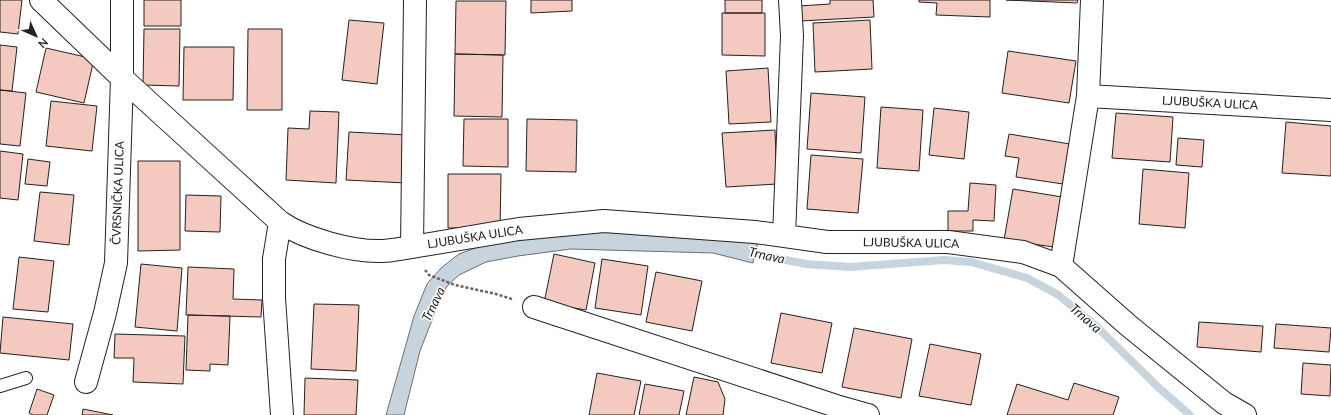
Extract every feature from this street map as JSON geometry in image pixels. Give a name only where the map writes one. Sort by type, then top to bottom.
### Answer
[{"type":"street","points":[[41,0],[122,78],[280,222],[290,228],[335,245],[361,250],[382,251],[412,247]]},
{"type":"street","name":"ČVRSNIČKA ULICA","points":[[86,382],[105,313],[116,263],[122,78],[122,0]]},
{"type":"street","name":"LJUBUŠKA ULICA","points":[[416,0],[412,247],[519,229],[604,221],[755,232],[827,242],[948,242],[1023,252],[1061,266],[1129,326],[1224,404],[1245,415]]},
{"type":"street","points":[[784,236],[792,36],[790,0]]},
{"type":"street","points":[[1061,266],[1088,96],[1092,0]]},
{"type":"street","name":"LJUBUŠKA ULICA","points":[[1088,96],[1331,110]]},
{"type":"street","points":[[280,222],[274,259],[274,298],[282,415]]},
{"type":"street","points":[[534,307],[837,410],[868,415]]},
{"type":"lane","points":[[0,386],[26,378]]},
{"type":"path","points":[[429,275],[455,285],[496,294],[534,307]]},
{"type":"water","points":[[582,231],[720,235],[758,242],[753,263],[713,253],[571,249],[486,262],[459,275],[443,292],[420,351],[404,415],[386,415],[414,316],[427,284],[441,268],[459,254],[511,238]]},
{"type":"building","points":[[0,0],[22,0],[18,34],[0,32]]},
{"type":"building","points":[[144,0],[181,0],[181,26],[144,26]]},
{"type":"building","points":[[531,0],[572,0],[572,11],[531,13]]},
{"type":"building","points":[[725,0],[762,0],[762,13],[725,13]]},
{"type":"building","points":[[830,0],[873,0],[874,17],[800,21],[799,6],[830,4]]},
{"type":"building","points":[[919,0],[990,0],[990,17],[936,15],[937,3],[919,2]]},
{"type":"building","points":[[1006,0],[1078,0],[1077,3]]},
{"type":"building","points":[[456,1],[506,1],[505,55],[455,54]]},
{"type":"building","points":[[722,13],[765,13],[765,56],[722,55]]},
{"type":"building","points":[[349,20],[384,23],[377,84],[342,80]]},
{"type":"building","points":[[870,20],[872,69],[815,72],[813,23]]},
{"type":"building","points":[[144,29],[180,29],[179,86],[143,85]]},
{"type":"building","points":[[248,29],[282,29],[282,110],[247,110]]},
{"type":"building","points":[[0,45],[17,47],[12,91],[0,90]]},
{"type":"building","points":[[184,47],[234,47],[233,100],[183,100]]},
{"type":"building","points":[[46,48],[94,59],[84,103],[36,92]]},
{"type":"building","points":[[1008,51],[1076,61],[1069,103],[1002,93]]},
{"type":"building","points":[[455,54],[503,55],[502,117],[454,116]]},
{"type":"building","points":[[768,68],[771,122],[729,124],[726,71]]},
{"type":"building","points":[[0,90],[26,93],[20,146],[0,144]]},
{"type":"building","points":[[811,93],[865,97],[861,153],[807,149]]},
{"type":"building","points":[[51,101],[97,106],[92,151],[46,146]]},
{"type":"building","points":[[881,107],[923,110],[919,171],[877,168]]},
{"type":"building","points":[[934,108],[969,112],[964,159],[929,155]]},
{"type":"building","points":[[310,111],[339,112],[336,183],[286,180],[288,128],[309,129]]},
{"type":"building","points":[[1116,113],[1173,117],[1170,162],[1112,158]]},
{"type":"building","points":[[464,119],[508,119],[508,167],[463,166]]},
{"type":"building","points":[[527,119],[577,120],[576,172],[526,171]]},
{"type":"building","points":[[1286,122],[1331,126],[1331,176],[1282,173]]},
{"type":"building","points":[[775,130],[777,184],[726,187],[722,133]]},
{"type":"building","points":[[349,132],[408,135],[406,183],[346,180]]},
{"type":"building","points":[[1009,134],[1070,144],[1063,184],[1016,177],[1019,158],[1005,156]]},
{"type":"building","points":[[1178,138],[1204,140],[1202,167],[1176,165]]},
{"type":"building","points":[[0,151],[23,154],[18,200],[0,198]]},
{"type":"building","points":[[811,155],[863,159],[858,213],[807,209]]},
{"type":"building","points":[[28,159],[50,162],[47,186],[25,184]]},
{"type":"building","points":[[138,161],[180,161],[180,250],[138,251]]},
{"type":"building","points":[[1143,169],[1189,173],[1185,228],[1139,224]]},
{"type":"building","points":[[448,174],[501,174],[500,228],[448,228]]},
{"type":"building","points":[[970,183],[996,185],[994,221],[973,220],[973,231],[948,231],[948,211],[968,211]]},
{"type":"building","points":[[1013,189],[1062,197],[1054,247],[1004,240]]},
{"type":"building","points":[[40,192],[74,195],[69,245],[34,241]]},
{"type":"building","points":[[186,195],[221,196],[220,232],[185,231]]},
{"type":"building","points":[[554,254],[595,263],[586,310],[544,303]]},
{"type":"building","points":[[19,257],[54,261],[48,312],[13,309]]},
{"type":"building","points":[[602,259],[648,266],[641,315],[595,308]]},
{"type":"building","points":[[141,264],[182,268],[177,331],[135,327]]},
{"type":"building","points":[[188,267],[234,269],[233,299],[262,300],[261,317],[186,315]]},
{"type":"building","points":[[656,272],[702,281],[692,331],[646,322]]},
{"type":"building","points":[[314,304],[359,305],[356,371],[311,369]]},
{"type":"building","points":[[781,313],[832,323],[822,373],[771,363]]},
{"type":"building","points":[[188,315],[230,316],[228,365],[210,364],[210,371],[186,370]]},
{"type":"building","points":[[3,317],[73,324],[69,360],[0,353]]},
{"type":"building","points":[[1199,322],[1263,326],[1261,352],[1197,347]]},
{"type":"building","points":[[1276,324],[1331,328],[1329,352],[1274,348]]},
{"type":"building","points":[[854,328],[912,339],[901,398],[842,387]]},
{"type":"building","points":[[115,334],[185,336],[183,384],[133,382],[134,358],[114,358]]},
{"type":"building","points":[[930,344],[981,354],[971,405],[919,396]]},
{"type":"building","points":[[1303,363],[1331,365],[1330,396],[1301,394]]},
{"type":"building","points":[[597,373],[641,381],[634,415],[589,415]]},
{"type":"building","points":[[694,377],[718,382],[725,399],[723,415],[686,415]]},
{"type":"building","points":[[305,378],[358,380],[356,415],[304,415]]},
{"type":"building","points":[[1074,383],[1119,397],[1113,415],[1007,415],[1017,384],[1068,400]]},
{"type":"building","points":[[645,384],[684,391],[679,415],[639,415]]},
{"type":"building","points":[[37,389],[54,395],[47,415],[33,415],[29,413]]},
{"type":"building","points":[[83,409],[113,415],[82,415]]},
{"type":"waterway","name":"Trnava","points":[[745,252],[806,264],[850,267],[944,260],[971,262],[1027,278],[1057,294],[1095,325],[1159,388],[1190,415]]}]
